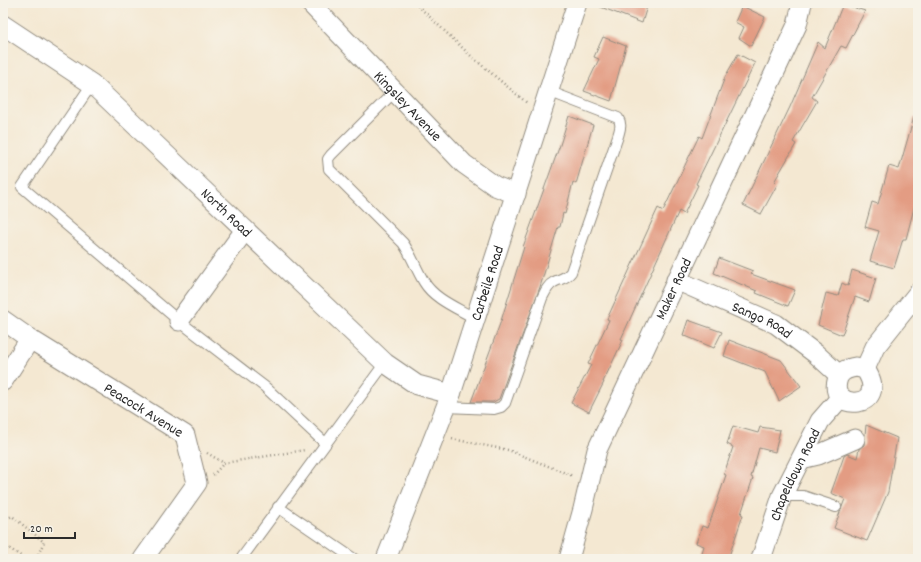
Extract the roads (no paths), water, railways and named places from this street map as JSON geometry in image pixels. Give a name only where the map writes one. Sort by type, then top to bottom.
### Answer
[{"type":"street","name":"Kingsley Avenue","points":[[310,3],[464,164],[495,186],[516,194]]},
{"type":"street","name":"Carbeile Road","points":[[386,559],[448,401],[577,3]]},
{"type":"street","points":[[788,3],[797,25]]},
{"type":"street","name":"Maker Road","points":[[569,559],[597,450],[797,25],[802,3]]},
{"type":"street","name":"North Road","points":[[5,32],[92,84],[385,363],[417,385],[448,401]]},
{"type":"street","points":[[179,322],[245,230]]},
{"type":"street","name":"Sango Road","points":[[676,280],[776,324],[816,354],[839,374]]},
{"type":"street","points":[[865,369],[875,347],[918,293]]},
{"type":"street","name":"Peacock Avenue","points":[[3,320],[30,340],[185,435],[197,483],[143,559]]},
{"type":"street","points":[[3,381],[30,340]]},
{"type":"street","points":[[849,368],[865,369],[872,379],[872,386],[868,397],[856,403],[850,402],[841,397],[836,387],[839,374],[849,368]]},
{"type":"street","name":"Chapeldown Road","points":[[761,559],[782,496],[820,421],[841,397]]},
{"type":"street","points":[[801,459],[818,455],[855,439]]},
{"type":"lane","points":[[92,84],[22,187],[179,322],[265,387],[323,445]]},
{"type":"lane","points":[[448,401],[494,409],[501,408],[505,403],[547,287],[553,282],[568,277],[571,272],[621,128],[621,122],[613,115],[548,91]]},
{"type":"lane","points":[[394,92],[331,155],[328,159],[329,169],[403,243],[412,256],[424,282],[432,292],[474,318]]},
{"type":"lane","points":[[241,559],[323,445],[385,363]]},
{"type":"lane","points":[[782,496],[803,496],[836,507]]},
{"type":"lane","points":[[278,507],[354,559]]}]
